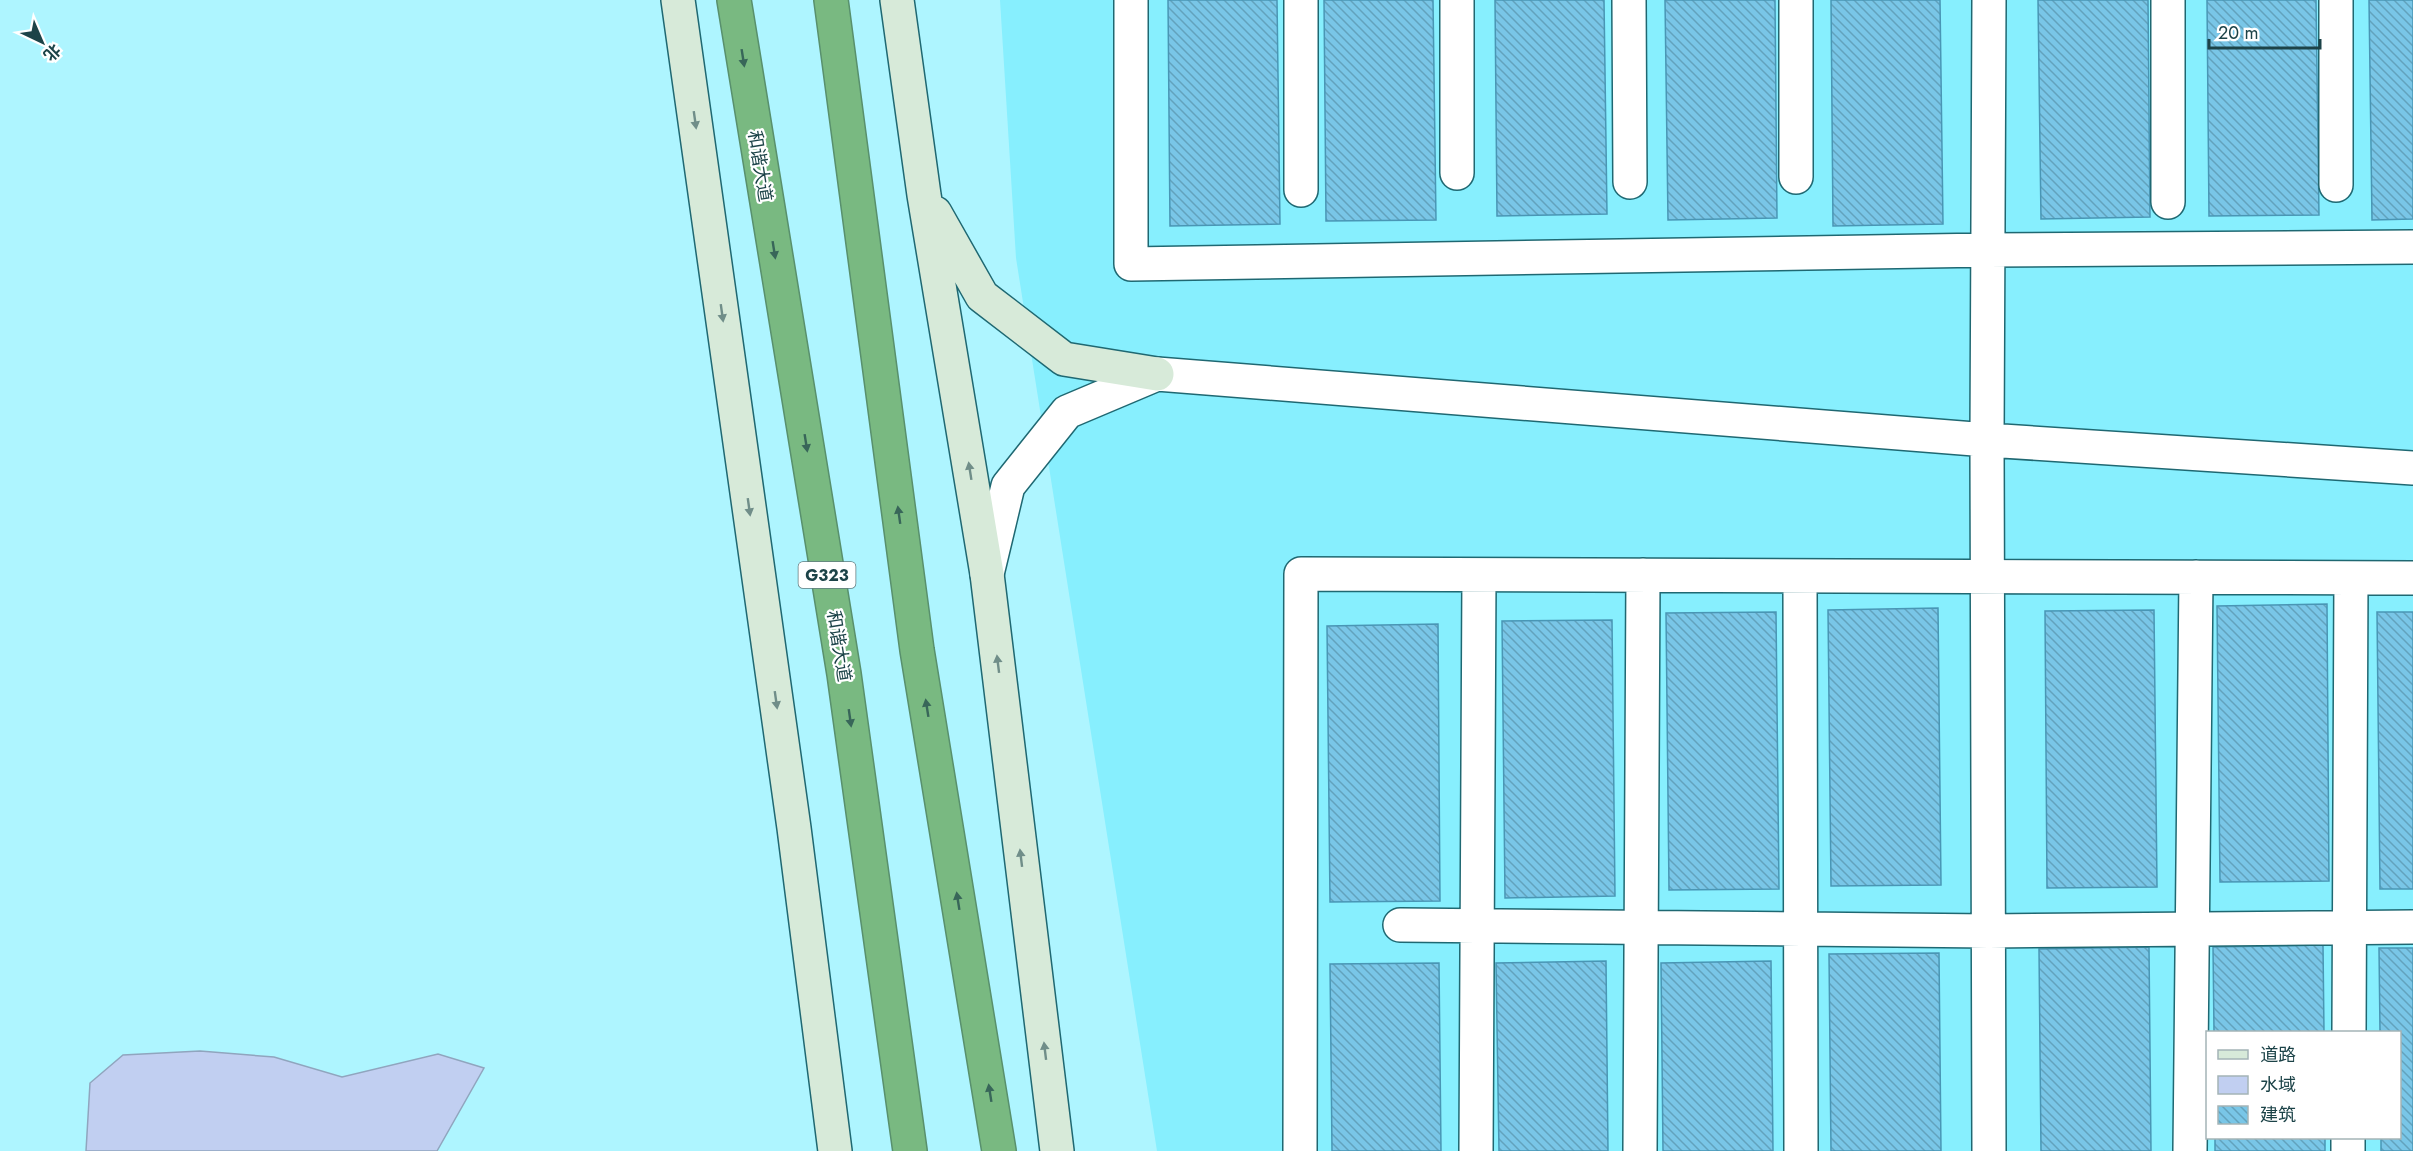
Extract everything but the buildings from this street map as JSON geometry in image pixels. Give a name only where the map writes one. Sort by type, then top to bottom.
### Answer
[{"type":"highway","name":"和谐大道","points":[[734,0],[844,674],[910,1151]]},
{"type":"highway","points":[[831,0],[917,650],[999,1151]]},
{"type":"street","points":[[678,0],[794,828],[835,1151]]},
{"type":"street","points":[[897,0],[924,195],[987,574],[1057,1151]]},
{"type":"street","points":[[1131,0],[1131,264],[1987,250],[2413,247]]},
{"type":"street","points":[[1301,0],[1301,190]]},
{"type":"street","points":[[1457,0],[1457,173]]},
{"type":"street","points":[[1629,0],[1630,182]]},
{"type":"street","points":[[1796,0],[1796,177]]},
{"type":"street","points":[[1989,0],[1987,250],[1989,1151]]},
{"type":"street","points":[[2168,0],[2168,202]]},
{"type":"street","points":[[2336,0],[2336,185]]},
{"type":"street","points":[[924,195],[982,296],[1064,359],[1157,374],[1987,440],[2413,468]]},
{"type":"street","points":[[987,574],[1008,486],[1067,411],[1157,374]]},
{"type":"street","points":[[1300,1151],[1301,574],[2413,578]]},
{"type":"street","points":[[1476,1151],[1479,575]]},
{"type":"street","points":[[1640,1151],[1642,575]]},
{"type":"street","points":[[1800,576],[1801,1151]]},
{"type":"street","points":[[2190,1151],[2196,577]]},
{"type":"street","points":[[2349,1031],[2351,578]]},
{"type":"street","points":[[1400,925],[1989,931],[2413,927]]},
{"type":"shaded area","points":[[1000,0],[2413,0],[2413,1151],[1157,1151],[1016,258]]},
{"type":"water","points":[[200,1051],[274,1057],[342,1077],[438,1054],[484,1068],[437,1151],[86,1151],[90,1083],[123,1055]]}]
